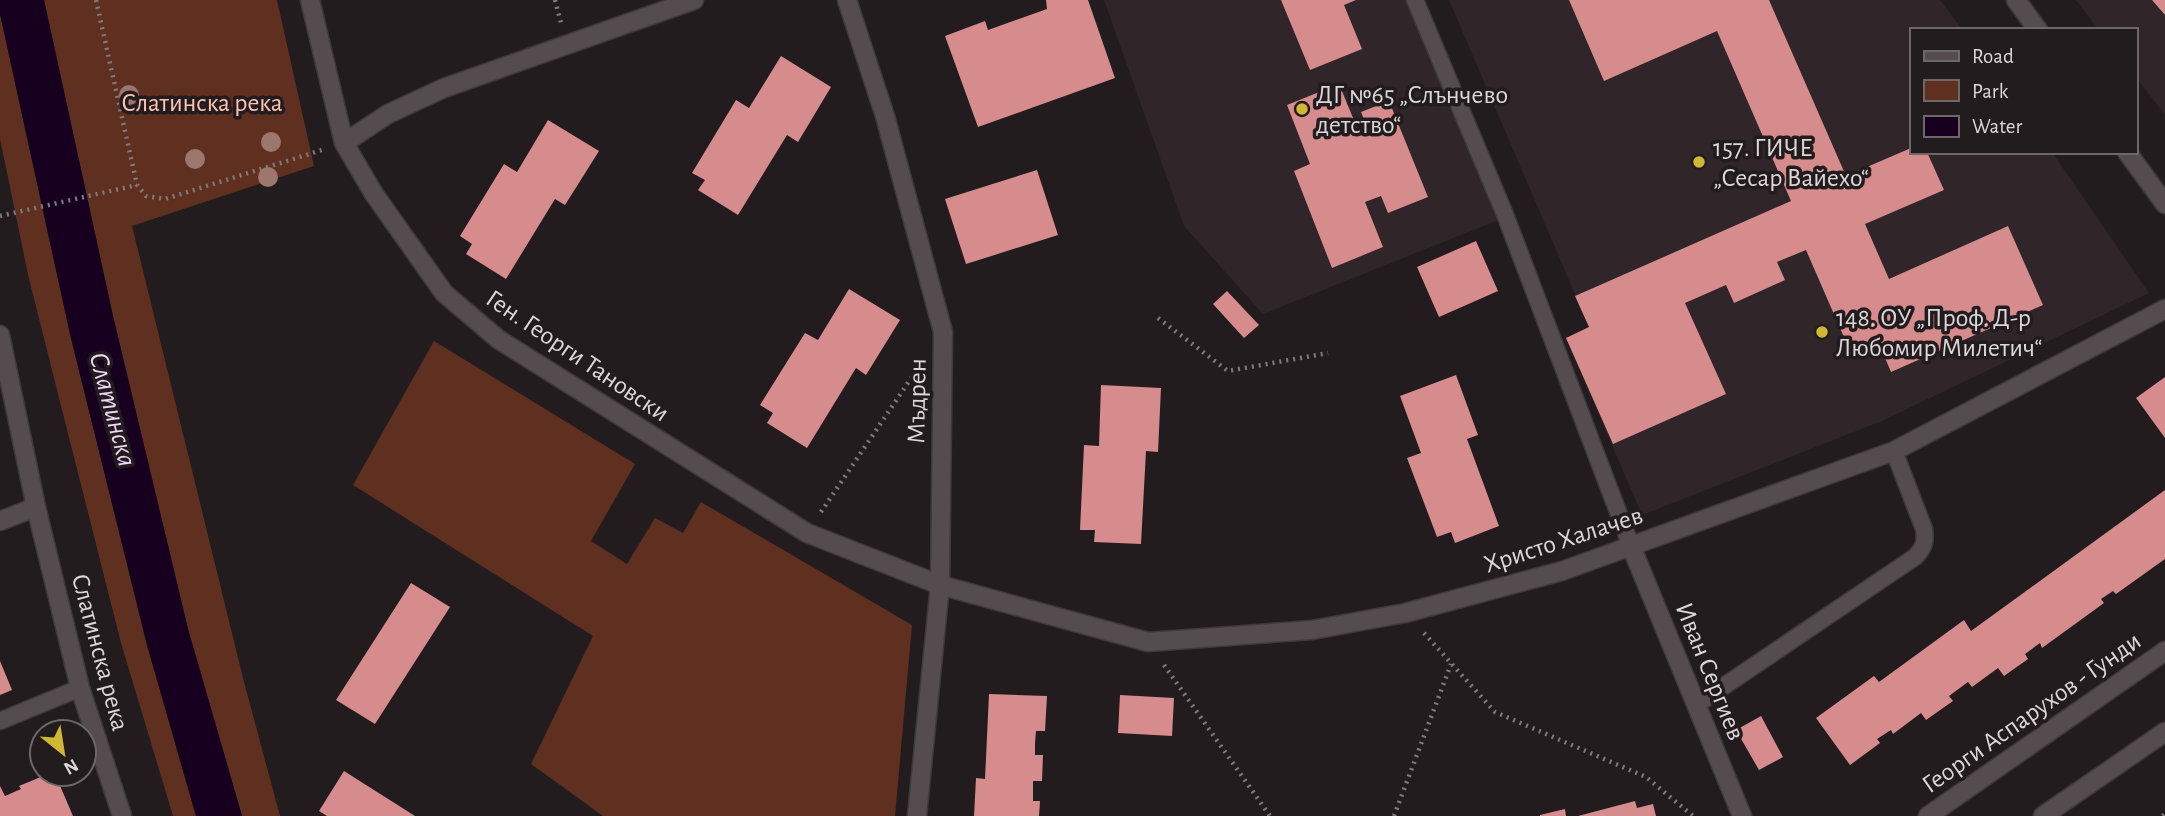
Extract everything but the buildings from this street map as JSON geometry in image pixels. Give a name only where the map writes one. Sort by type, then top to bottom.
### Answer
[{"type":"street","name":"Ген. Георги Тановски","points":[[310,0],[344,143],[381,205],[444,293],[489,331],[807,533],[940,585]]},
{"type":"street","points":[[344,143],[388,114],[444,88],[694,0]]},
{"type":"street","name":"Мъдрен","points":[[847,0],[885,116],[943,331],[940,585],[917,816]]},
{"type":"street","points":[[2017,0],[2037,28]]},
{"type":"street","points":[[2128,154],[2165,204]]},
{"type":"street","name":"Христо Халачев","points":[[940,585],[1148,642],[1312,630],[1405,612],[1562,570],[1894,451],[2165,309]]},
{"type":"street","name":"Слатинска река","points":[[0,335],[36,507],[80,688],[122,816]]},
{"type":"street","points":[[0,521],[36,507]]},
{"type":"street","name":"Иван Сергиев","points":[[1631,546],[1742,816]]},
{"type":"street","name":"Георги Аспарухов - Гунди","points":[[1928,816],[2165,651]]},
{"type":"street","points":[[2043,816],[2165,732]]},
{"type":"lane","points":[[1416,0],[1506,217],[1631,546]]},
{"type":"lane","points":[[1696,705],[1915,557],[1922,549],[1926,540],[1924,529],[1894,451]]},
{"type":"lane","points":[[0,721],[80,688]]},
{"type":"path","points":[[96,0],[137,185],[146,196],[165,199],[344,143]]},
{"type":"path","points":[[0,216],[137,185]]},
{"type":"path","points":[[1158,318],[1228,371],[1328,353]]},
{"type":"path","points":[[807,533],[943,331]]},
{"type":"path","points":[[1405,612],[1495,712],[1646,777],[1693,816]]},
{"type":"path","points":[[1148,642],[1270,816]]},
{"type":"path","points":[[1394,816],[1451,664]]},
{"type":"shaded area","name":"ДГ №65 „Слънчево детство“","points":[[1104,0],[1415,0],[1506,217],[1263,314],[1184,226]]},
{"type":"shaded area","points":[[1449,0],[1940,0],[1961,28],[1910,28],[1910,154],[2053,154],[2149,293],[1882,421],[1642,515],[1566,338],[1589,327]]},
{"type":"shaded area","points":[[2076,0],[2165,0],[2165,115],[2137,79],[2137,28],[2097,28]]},
{"type":"green space","points":[[44,0],[277,0],[314,166],[132,226],[243,678],[280,816],[242,816],[188,629],[113,316]]},
{"type":"green space","points":[[0,14],[70,334],[147,645],[196,816],[173,816],[121,643],[29,279],[0,139]]},
{"type":"green space","points":[[434,341],[635,464],[591,541],[627,564],[655,518],[683,533],[701,502],[912,625],[895,816],[603,816],[531,764],[593,636],[353,485]]},
{"type":"water","name":"Слатинска","points":[[0,0],[44,0],[113,316],[188,629],[242,816],[196,816],[147,645],[70,334],[0,14]]},
{"type":"place","name":"ДГ №65 „Слънчево детство“","points":[[1302,109]]},
{"type":"place","name":"157. ГИЧЕ „Сесар Вайехо“","points":[[1699,162]]},
{"type":"place","name":"148. ОУ „Проф. Д-р Любомир Милетич“","points":[[1822,332]]}]
